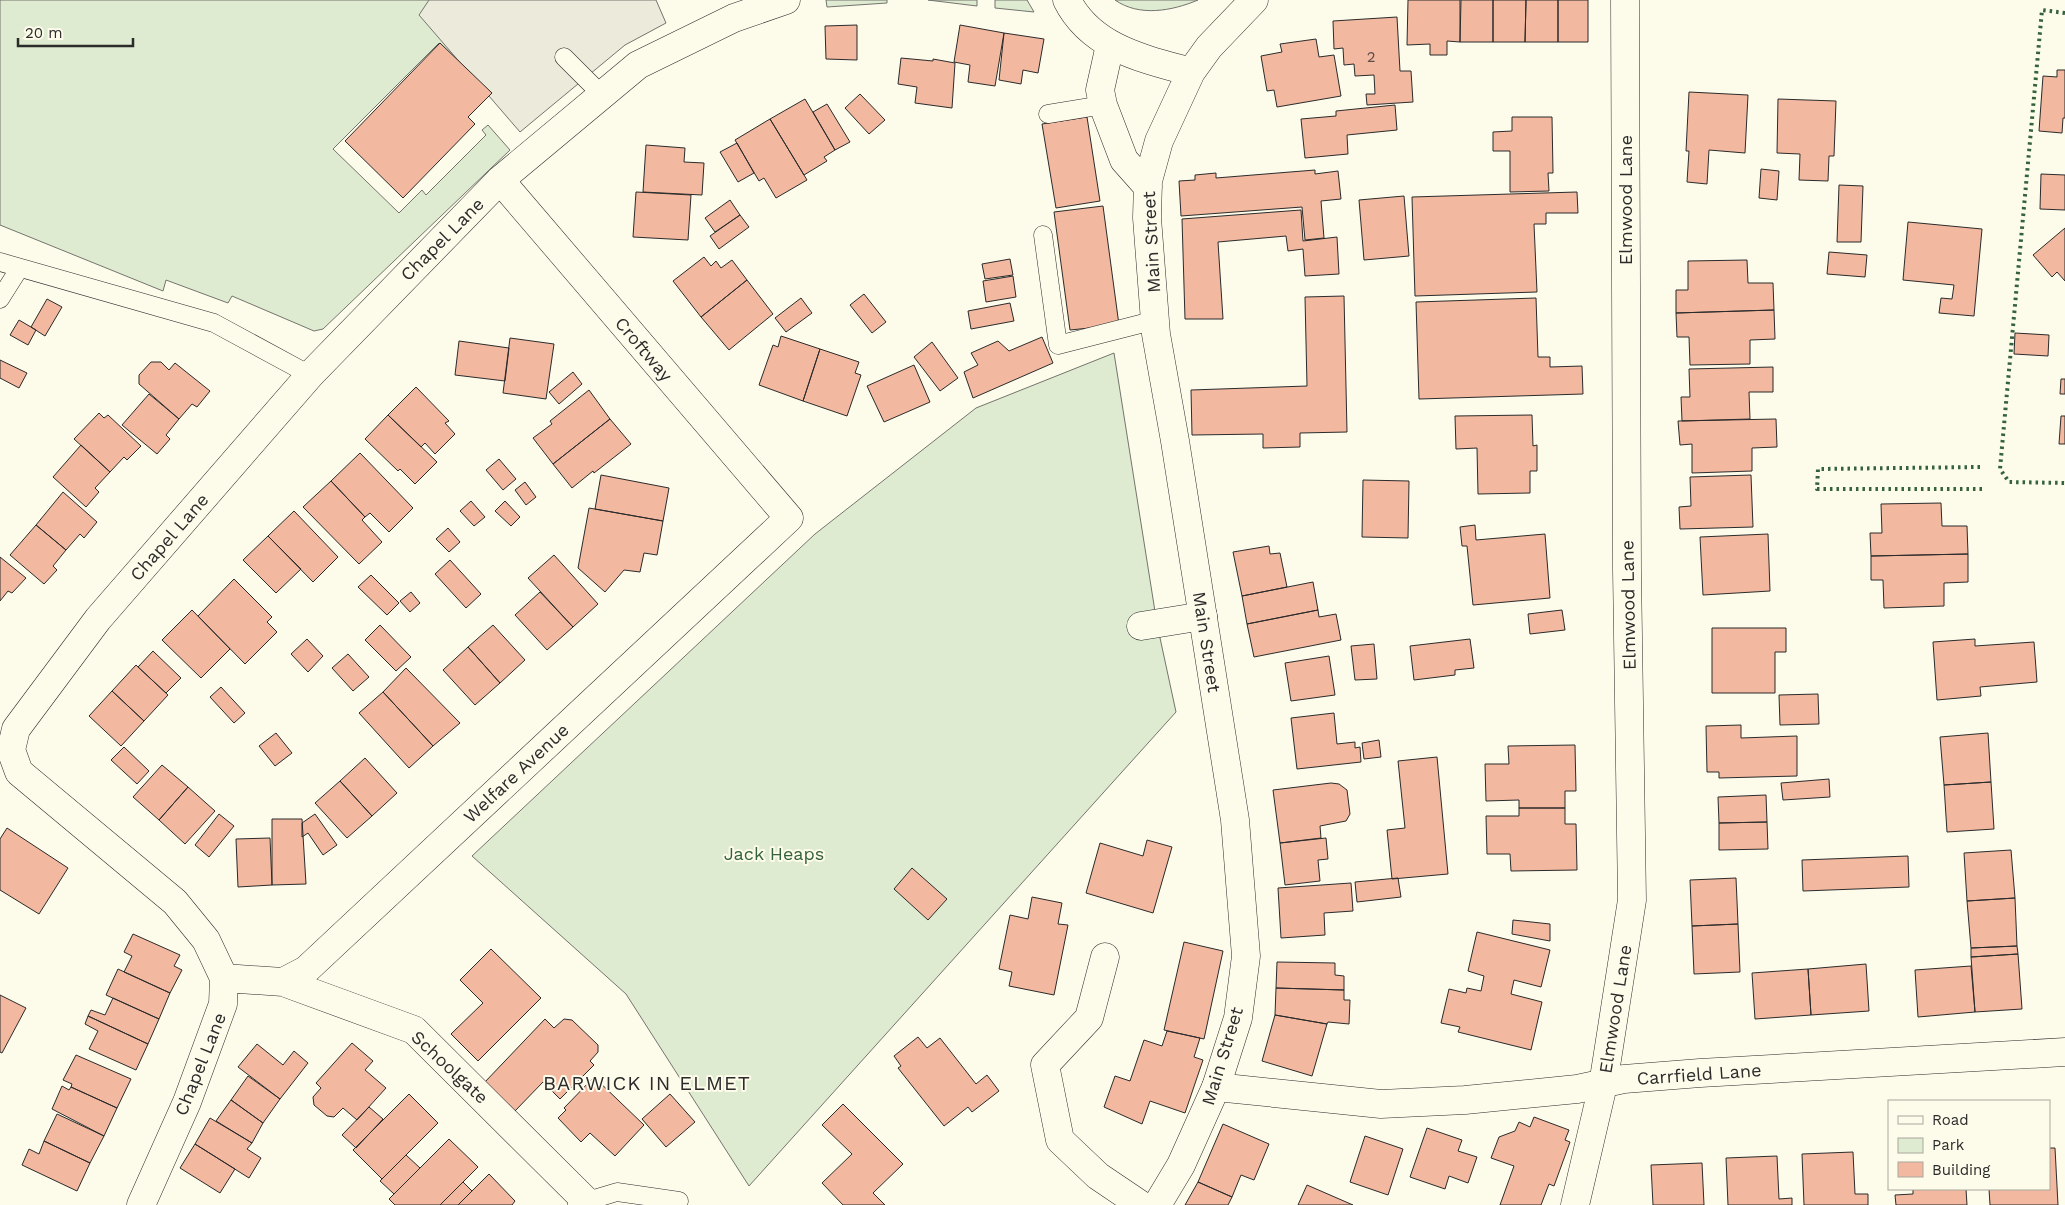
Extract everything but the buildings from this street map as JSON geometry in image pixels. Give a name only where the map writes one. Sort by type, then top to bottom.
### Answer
[{"type":"street","name":"Chapel Lane","points":[[141,1205],[187,1102],[223,1004],[224,978],[206,940],[175,902],[19,772],[10,750],[16,729],[98,619],[310,375],[500,180],[638,66],[734,18],[786,0]]},
{"type":"street","points":[[1067,0],[1085,26],[1110,45],[1144,59],[1191,72]]},
{"type":"street","name":"Main Street","points":[[1157,1205],[1182,1165],[1216,1087],[1238,1018],[1246,956],[1234,820],[1203,616],[1156,334],[1147,218],[1148,187],[1158,141],[1191,72],[1209,47],[1254,0]]},
{"type":"street","name":"Elmwood Lane","points":[[1575,1205],[1603,1085],[1632,900],[1627,570],[1625,0]]},
{"type":"street","points":[[1110,45],[1100,90],[1102,105],[1124,160],[1148,187]]},
{"type":"street","name":"Croftway","points":[[500,180],[788,518]]},
{"type":"street","name":"Welfare Avenue","points":[[283,982],[306,970],[788,518]]},
{"type":"street","points":[[1141,626],[1203,616]]},
{"type":"street","points":[[1105,957],[1089,1018],[1045,1065],[1060,1140],[1098,1176],[1140,1205]]},
{"type":"street","points":[[224,978],[283,982]]},
{"type":"street","name":"Schoolgate","points":[[283,982],[414,1030],[580,1203]]},
{"type":"street","name":"Carrfield Lane","points":[[1216,1087],[1381,1104],[1465,1100],[1603,1085],[1624,1079],[1700,1073],[2065,1052]]},
{"type":"lane","points":[[564,57],[602,95]]},
{"type":"lane","points":[[1048,114],[1102,105]]},
{"type":"lane","points":[[1044,235],[1058,345],[1156,320]]},
{"type":"lane","points":[[0,262],[214,324],[310,375]]},
{"type":"lane","points":[[0,298],[19,269]]},
{"type":"lane","name":"Schoolgate","points":[[580,1203],[617,1192],[679,1201]]},
{"type":"green space","points":[[0,0],[435,0],[460,62],[439,43],[333,149],[399,213],[422,190],[426,195],[486,135],[482,130],[488,125],[510,150],[323,329],[314,331],[232,296],[228,303],[166,280],[163,291],[0,225]]},
{"type":"green space","points":[[826,0],[887,0],[887,3],[827,7]]},
{"type":"green space","points":[[928,0],[977,0],[977,6]]},
{"type":"green space","points":[[995,0],[1027,0],[1034,12],[995,8]]},
{"type":"green space","points":[[1115,0],[1198,0],[1167,9],[1145,10],[1134,9]]},
{"type":"green space","name":"Jack Heaps","points":[[1114,353],[1157,624],[1176,712],[749,1186],[626,994],[472,856],[815,534],[976,408]]},
{"type":"shaded area","points":[[429,0],[656,0],[666,23],[625,45],[520,132],[419,15]]},
{"type":"hedge","points":[[2065,13],[2042,10],[2000,469],[2009,482],[2065,483]]},
{"type":"hedge","points":[[1980,467],[1818,469],[1817,489],[1982,489]]},
{"type":"district","name":"BARWICK IN ELMET","points":[[647,1083]]}]
